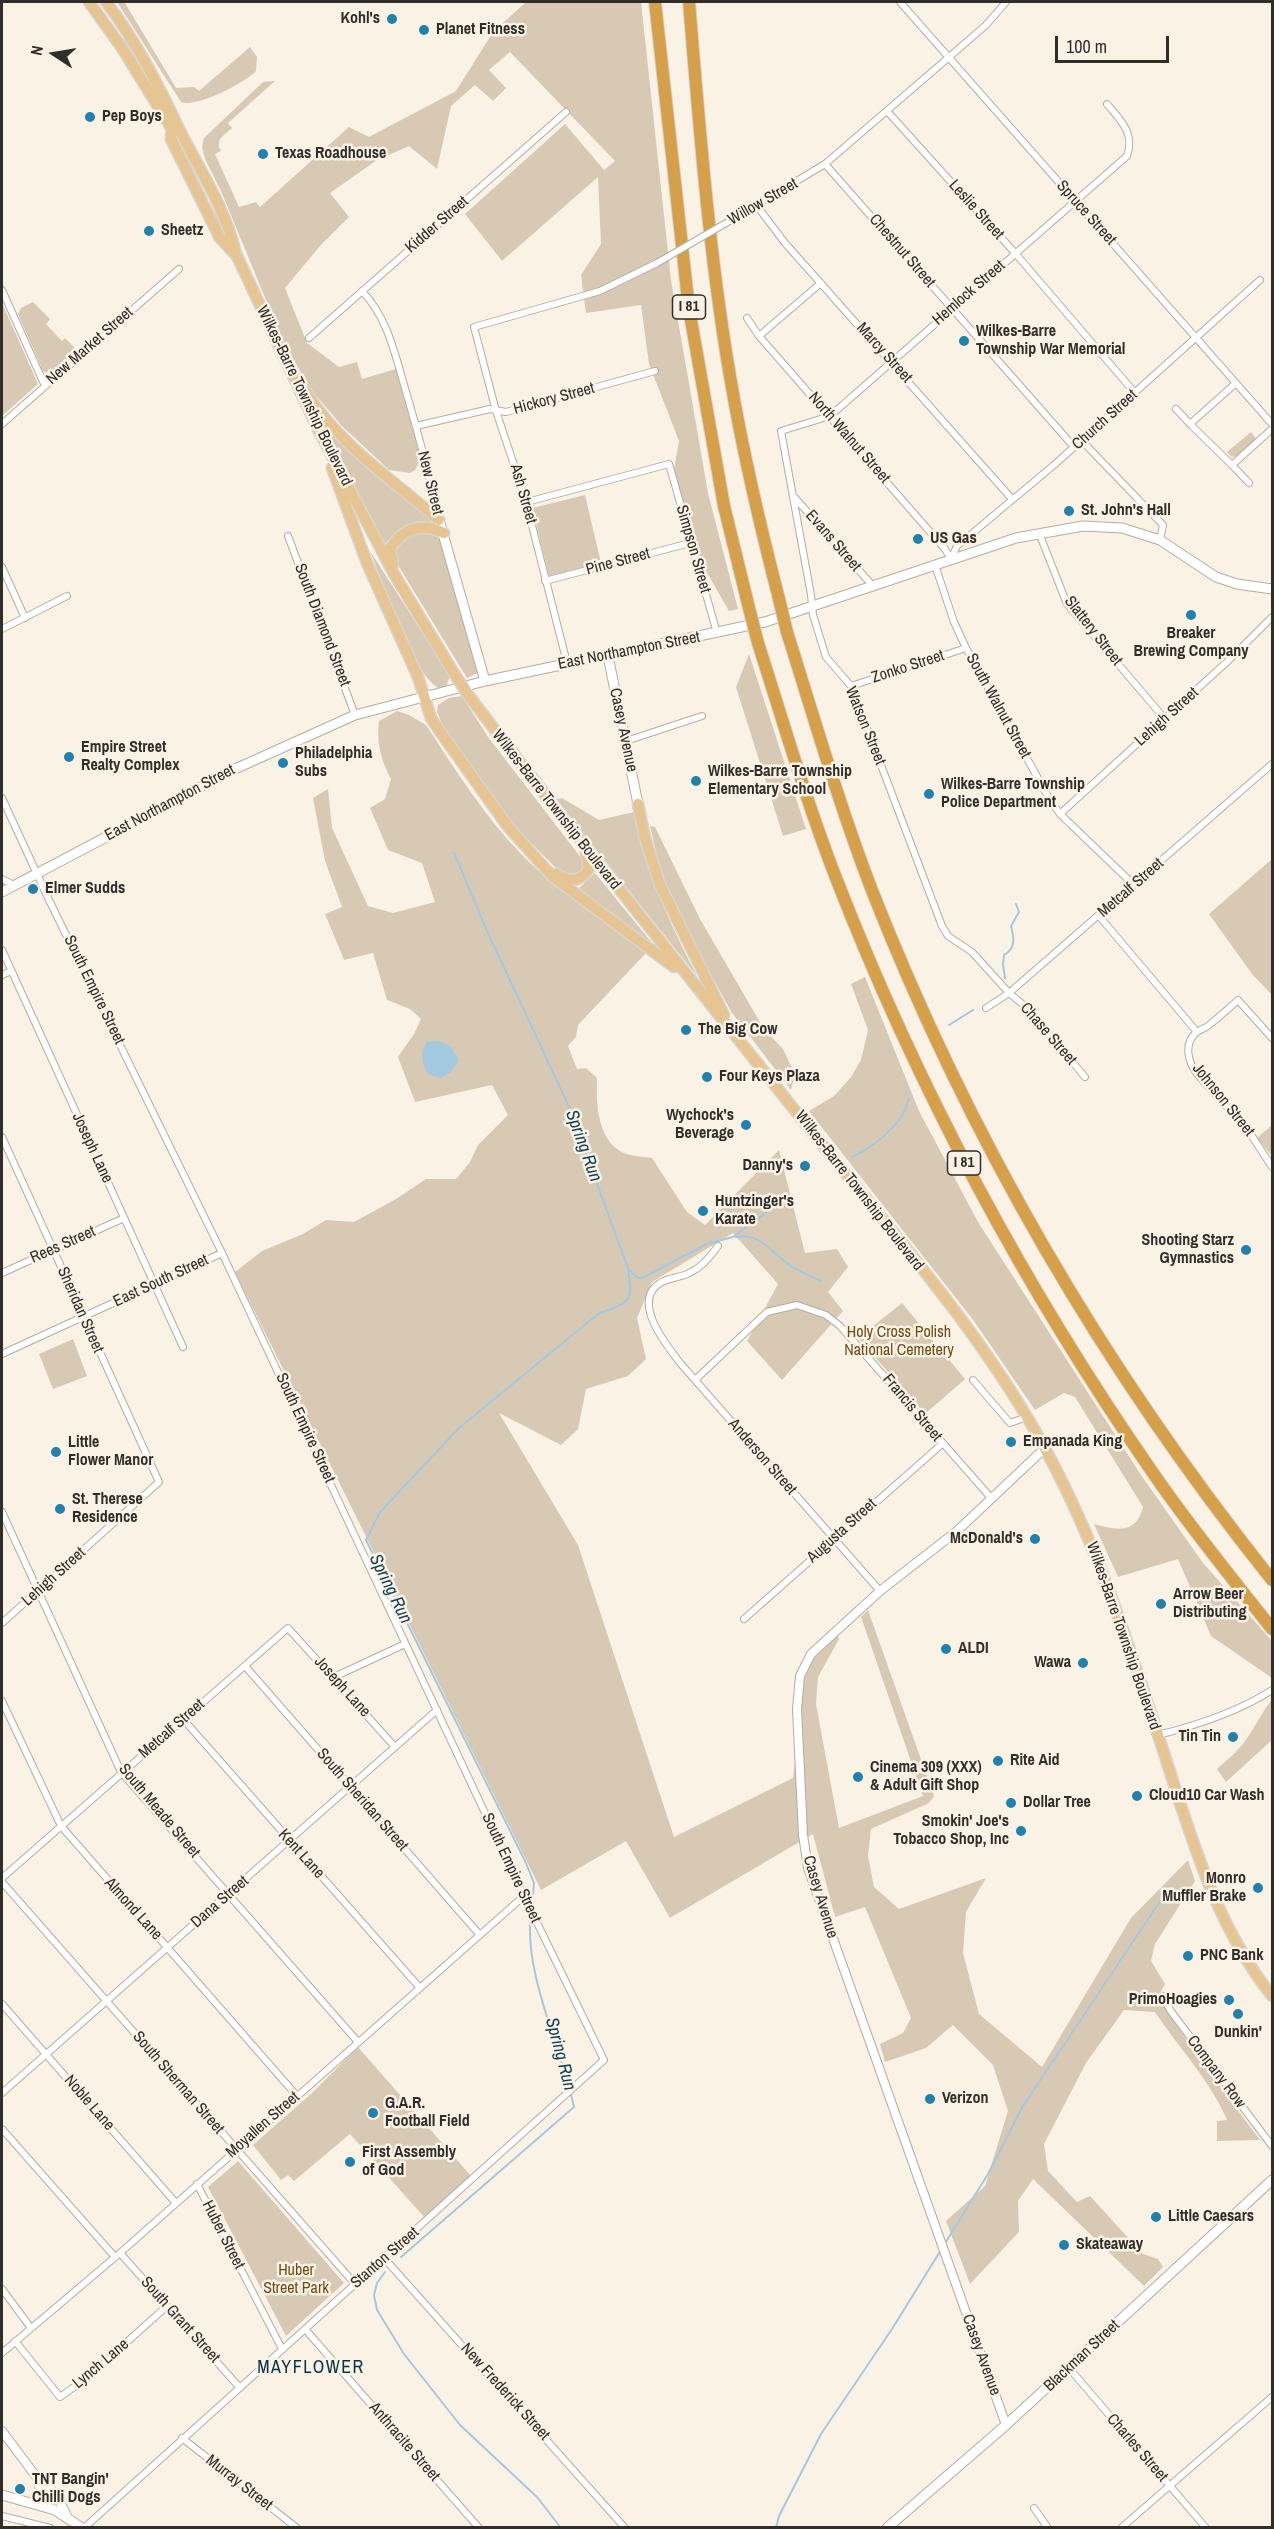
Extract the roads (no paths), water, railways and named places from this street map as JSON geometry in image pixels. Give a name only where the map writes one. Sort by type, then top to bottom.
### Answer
[{"type":"highway","name":"I 81","points":[[654,2],[689,309],[724,506],[758,643],[816,824],[836,878],[900,1031],[976,1185],[1025,1274],[1079,1363],[1192,1528],[1272,1629]]},
{"type":"highway","name":"I 81","points":[[689,2],[702,153],[727,353],[751,480],[788,632],[836,790],[871,888],[918,1001],[983,1134],[1051,1259],[1130,1388],[1182,1464],[1272,1580]]},
{"type":"main road","name":"Wilkes-Barre Township Boulevard","points":[[89,2],[141,78],[172,129],[171,139],[220,238],[236,254]]},
{"type":"main road","name":"Wilkes-Barre Township Boulevard","points":[[106,2],[157,80],[219,204],[236,254],[318,429],[394,574],[454,675],[583,846],[959,1317],[1027,1417],[1081,1519],[1108,1583],[1196,1851],[1222,1916],[1246,1960],[1272,1996]]},
{"type":"main road","points":[[286,358],[309,396],[327,419],[365,456],[440,520]]},
{"type":"main road","points":[[318,429],[367,563],[418,677],[436,725],[485,797],[524,846],[546,867],[565,879],[577,880],[589,869],[583,846]]},
{"type":"main road","name":"New Street","points":[[440,520],[485,681]]},
{"type":"main road","points":[[394,574],[390,549],[404,533],[414,528],[429,526],[444,533]]},
{"type":"main road","name":"East Northampton Street","points":[[2,892],[235,769],[355,715],[485,681],[765,622],[992,544],[1075,527],[1122,528],[1160,540],[1216,577],[1245,586],[1272,589]]},
{"type":"main road","name":"Casey Avenue","points":[[608,656],[638,804]]},
{"type":"main road","points":[[638,804],[645,838],[660,885],[730,1029]]},
{"type":"main road","points":[[546,867],[552,876],[684,974]]},
{"type":"main road","name":"Blackman Street","points":[[887,2528],[1006,2425],[1272,2180]]},
{"type":"main road","points":[[2,2495],[42,2505],[67,2516],[83,2528]]},
{"type":"street","name":"Spruce Street","points":[[900,2],[1272,426]]},
{"type":"street","name":"Willow Street","points":[[474,327],[600,291],[657,263],[757,206],[825,164],[986,25],[1006,2]]},
{"type":"street","name":"Hemlock Street","points":[[781,431],[830,416],[1075,199],[1127,156],[1131,144],[1128,129],[1107,104]]},
{"type":"street","name":"Leslie Street","points":[[887,111],[1015,253],[1135,393]]},
{"type":"street","name":"Kidder Street","points":[[309,338],[566,112]]},
{"type":"street","name":"Chestnut Street","points":[[825,164],[1074,447]]},
{"type":"street","name":"Marcy Street","points":[[757,206],[821,283],[1012,499]]},
{"type":"street","name":"New Market Street","points":[[2,424],[179,269]]},
{"type":"street","name":"Church Street","points":[[951,559],[957,546],[1082,441],[1260,280]]},
{"type":"street","points":[[759,336],[821,283]]},
{"type":"street","points":[[2,290],[45,386]]},
{"type":"street","name":"New Street","points":[[362,291],[384,322],[416,426],[440,520]]},
{"type":"street","name":"North Walnut Street","points":[[747,318],[759,336],[945,549],[951,559]]},
{"type":"street","name":"Ash Street","points":[[474,327],[496,411],[527,502],[567,663]]},
{"type":"street","name":"Hickory Street","points":[[416,426],[490,409],[506,412],[655,371]]},
{"type":"street","points":[[1190,424],[1236,384]]},
{"type":"street","points":[[1176,409],[1249,483]]},
{"type":"street","points":[[1232,465],[1272,426]]},
{"type":"street","name":"Watson Street","points":[[781,431],[812,605],[826,657],[851,686],[942,926],[948,936],[972,952],[1009,993]]},
{"type":"street","points":[[1082,441],[1163,525],[1160,540]]},
{"type":"street","name":"Simpson Street","points":[[527,502],[669,464],[717,633]]},
{"type":"street","name":"Evans Street","points":[[794,497],[872,585]]},
{"type":"street","name":"Slattery Street","points":[[1039,533],[1067,604],[1165,719]]},
{"type":"street","name":"South Diamond Street","points":[[288,536],[355,715]]},
{"type":"street","name":"Pine Street","points":[[545,581],[690,543]]},
{"type":"street","name":"South Walnut Street","points":[[935,565],[954,622],[966,648],[1060,814],[1134,885]]},
{"type":"street","points":[[2,567],[25,618]]},
{"type":"street","points":[[2,629],[67,596]]},
{"type":"street","name":"Lehigh Street","points":[[1060,814],[1229,660],[1272,617]]},
{"type":"street","name":"Zonko Street","points":[[851,686],[966,648]]},
{"type":"street","points":[[626,741],[702,716]]},
{"type":"street","name":"Metcalf Street","points":[[986,1008],[1009,993],[1272,764]]},
{"type":"street","name":"South Empire Street","points":[[2,798],[222,1253],[539,1928],[604,2060]]},
{"type":"street","points":[[2,879],[14,885]]},
{"type":"street","points":[[1099,916],[1197,1032],[1207,1027],[1238,1000],[1272,1038]]},
{"type":"street","name":"Joseph Lane","points":[[2,950],[183,1347]]},
{"type":"street","points":[[2,975],[11,971]]},
{"type":"street","name":"Chase Street","points":[[1009,993],[1026,1007],[1085,1077]]},
{"type":"street","name":"Johnson Street","points":[[1197,1032],[1190,1040],[1189,1059],[1192,1067],[1248,1130],[1272,1167]]},
{"type":"street","name":"Sheridan Street","points":[[2,1137],[159,1482]]},
{"type":"street","name":"Rees Street","points":[[2,1273],[124,1218]]},
{"type":"street","name":"Anderson Street","points":[[718,1246],[691,1272],[660,1283],[654,1289],[649,1303],[651,1317],[671,1352],[880,1591]]},
{"type":"street","name":"East South Street","points":[[2,1354],[222,1253]]},
{"type":"street","name":"Francis Street","points":[[695,1380],[767,1312],[797,1305],[826,1315],[840,1326],[992,1499]]},
{"type":"street","points":[[973,1380],[1010,1423],[1027,1417]]},
{"type":"street","name":"Augusta Street","points":[[744,1619],[942,1444]]},
{"type":"street","name":"Casey Avenue","points":[[1006,2425],[816,1890],[806,1855],[797,1731],[797,1689],[810,1654],[880,1591],[957,1531],[1045,1448]]},
{"type":"street","name":"Lehigh Street","points":[[2,1623],[159,1482]]},
{"type":"street","name":"South Meade Street","points":[[2,1512],[121,1773],[358,2042]]},
{"type":"street","name":"Metcalf Street","points":[[2,1878],[288,1628]]},
{"type":"street","name":"Joseph Lane","points":[[288,1628],[395,1748]]},
{"type":"street","points":[[334,1677],[405,1644]]},
{"type":"street","name":"South Sheridan Street","points":[[245,1665],[479,1934]]},
{"type":"street","points":[[1158,1735],[1194,1726],[1272,1690]]},
{"type":"street","name":"Almond Lane","points":[[2,1701],[61,1826],[297,2096]]},
{"type":"street","name":"Dana Street","points":[[2,2093],[437,1710]]},
{"type":"street","name":"Kent Lane","points":[[183,1719],[420,1988]]},
{"type":"street","name":"South Sherman Street","points":[[2,1882],[355,2284]]},
{"type":"street","name":"Moyallen Street","points":[[2,2353],[118,2255],[175,2202],[524,1896]]},
{"type":"street","name":"Company Row","points":[[1163,1996],[1170,2010],[1272,2146]]},
{"type":"street","name":"Noble Lane","points":[[2,2004],[175,2202]]},
{"type":"street","name":"Stanton Street","points":[[83,2528],[567,2096],[604,2060]]},
{"type":"street","name":"South Grant Street","points":[[2,2128],[240,2388]]},
{"type":"street","name":"Huber Street","points":[[197,2184],[282,2349]]},
{"type":"street","name":"New Frederick Street","points":[[384,2258],[625,2528]]},
{"type":"street","points":[[2,2289],[31,2328]]},
{"type":"street","points":[[2,2296],[8,2304],[15,2307]]},
{"type":"street","name":"Lynch Lane","points":[[15,2342],[60,2397],[88,2377],[167,2306]]},
{"type":"street","name":"Anthracite Street","points":[[305,2329],[475,2526]]},
{"type":"street","name":"Charles Street","points":[[1068,2368],[1206,2528]]},
{"type":"street","points":[[1121,2528],[1272,2397]]},
{"type":"street","points":[[2,2432],[38,2479],[43,2481],[56,2497],[67,2516]]},
{"type":"street","name":"Murray Street","points":[[182,2438],[297,2528]]},
{"type":"street","points":[[38,2479],[42,2505]]},
{"type":"street","points":[[1034,2508],[1048,2528]]},
{"type":"street","points":[[2,2516],[50,2528]]},
{"type":"water","points":[[439,1041],[451,1047],[459,1061],[451,1072],[441,1078],[428,1074],[422,1058],[427,1042]]},
{"type":"waterway","name":"Spring Run","points":[[454,853],[487,931],[566,1100],[628,1268],[630,1289],[627,1300],[617,1307],[598,1314],[459,1428],[380,1512],[366,1540],[526,1863],[534,1883],[532,1906]]},
{"type":"waterway","points":[[1005,978],[1004,955],[1012,946],[1011,926],[1019,912],[1016,904]]},
{"type":"waterway","points":[[949,1025],[973,1010]]},
{"type":"waterway","points":[[852,1157],[870,1147],[895,1125],[906,1108],[909,1098]]},
{"type":"waterway","points":[[628,1269],[638,1278],[642,1278],[707,1244],[733,1237],[771,1209]]},
{"type":"waterway","points":[[736,1237],[744,1236],[758,1240],[792,1267],[821,1281]]},
{"type":"waterway","points":[[944,2245],[988,2174],[1023,2106],[1161,1900]]},
{"type":"waterway","name":"Spring Run","points":[[401,2257],[574,2107],[538,1985],[530,1937],[531,1915]]},
{"type":"waterway","points":[[776,2528],[779,2516],[821,2434],[892,2329],[941,2250]]},
{"type":"waterway","name":"Spring Run","points":[[385,2272],[377,2283],[374,2295],[377,2310],[404,2354],[460,2425],[537,2497],[561,2528]]},
{"type":"place","name":"Kohl's","points":[[392,19]]},
{"type":"place","name":"Planet Fitness","points":[[424,30]]},
{"type":"place","name":"Pep Boys","points":[[90,117]]},
{"type":"place","name":"Texas Roadhouse","points":[[263,154]]},
{"type":"place","name":"Sheetz","points":[[149,231]]},
{"type":"place","name":"Wilkes-Barre Township War Memorial","points":[[964,341]]},
{"type":"place","name":"St. John's Hall","points":[[1069,511]]},
{"type":"place","name":"US Gas","points":[[918,539]]},
{"type":"place","name":"Breaker Brewing Company","points":[[1191,615]]},
{"type":"place","name":"Empire Street Realty Complex","points":[[69,757]]},
{"type":"place","name":"Philadelphia Subs","points":[[283,763]]},
{"type":"place","name":"Wilkes-Barre Township Elementary School","points":[[696,781]]},
{"type":"place","name":"Wilkes-Barre Township Police Department","points":[[929,794]]},
{"type":"place","name":"Elmer Sudds","points":[[33,889]]},
{"type":"place","name":"The Big Cow","points":[[686,1030]]},
{"type":"place","name":"Four Keys Plaza","points":[[707,1077]]},
{"type":"place","name":"Wychock's Beverage","points":[[746,1125]]},
{"type":"place","name":"Danny's","points":[[805,1166]]},
{"type":"place","name":"Huntzinger's Karate","points":[[703,1211]]},
{"type":"place","name":"Shooting Starz Gymnastics","points":[[1246,1250]]},
{"type":"place","name":"Empanada King","points":[[1011,1442]]},
{"type":"place","name":"Little Flower Manor","points":[[56,1452]]},
{"type":"place","name":"St. Therese Residence","points":[[60,1509]]},
{"type":"place","name":"McDonald's","points":[[1035,1539]]},
{"type":"place","name":"Arrow Beer Distributing","points":[[1161,1604]]},
{"type":"place","name":"ALDI","points":[[946,1649]]},
{"type":"place","name":"Wawa","points":[[1083,1663]]},
{"type":"place","name":"Tin Tin","points":[[1233,1737]]},
{"type":"place","name":"Rite Aid","points":[[998,1761]]},
{"type":"place","name":"Cinema 309 (XXX) & Adult Gift Shop","points":[[858,1777]]},
{"type":"place","name":"Cloud10 Car Wash","points":[[1137,1796]]},
{"type":"place","name":"Dollar Tree","points":[[1011,1803]]},
{"type":"place","name":"Smokin' Joe's Tobacco Shop, Inc","points":[[1021,1831]]},
{"type":"place","name":"Monro Muffler Brake","points":[[1258,1888]]},
{"type":"place","name":"PNC Bank","points":[[1188,1956]]},
{"type":"place","name":"PrimoHoagies","points":[[1229,2000]]},
{"type":"place","name":"Dunkin'","points":[[1238,2014]]},
{"type":"place","name":"Verizon","points":[[930,2099]]},
{"type":"place","name":"G.A.R. Football Field","points":[[373,2113]]},
{"type":"place","name":"First Assembly of God","points":[[350,2162]]},
{"type":"place","name":"Little Caesars","points":[[1156,2217]]},
{"type":"place","name":"Skateaway","points":[[1064,2245]]},
{"type":"place","name":"TNT Bangin' Chilli Dogs","points":[[20,2489]]},
{"type":"district","name":"MAYFLOWER","points":[[311,2368]]},
{"type":"park label","name":"Holy Cross Polish National Cemetery","points":[[899,1342]]},
{"type":"park label","name":"Huber Street Park","points":[[296,2280]]}]
